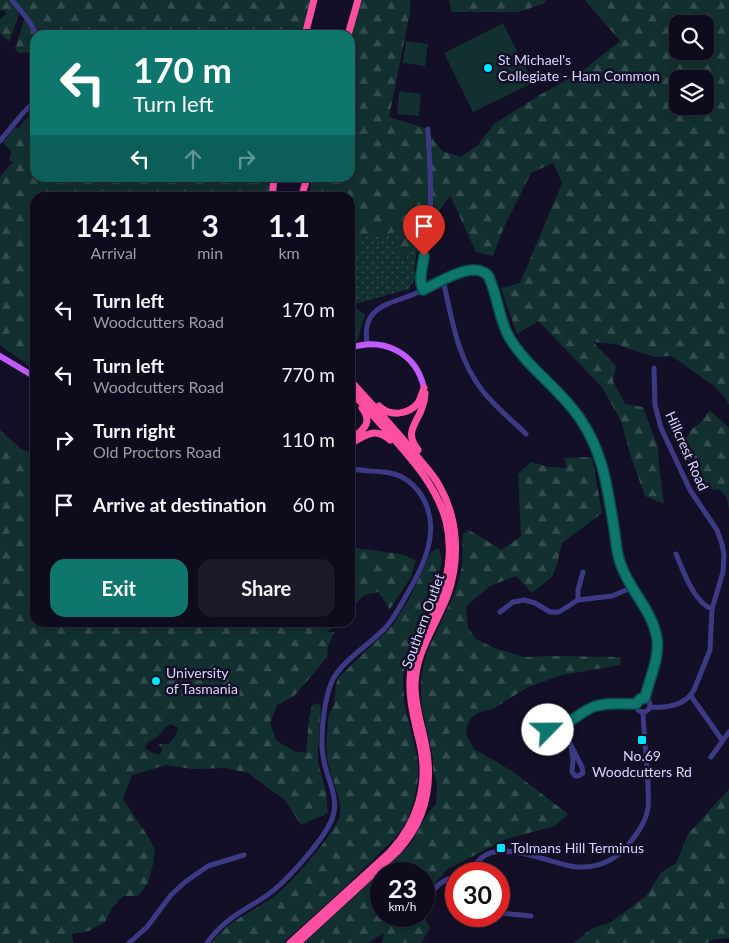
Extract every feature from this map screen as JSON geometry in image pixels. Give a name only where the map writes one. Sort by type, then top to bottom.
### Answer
[{"type":"highway","points":[[306,30],[314,0]]},
{"type":"highway","points":[[349,30],[358,0]]},
{"type":"highway","points":[[355,380],[373,401],[383,410],[391,413],[402,413],[414,407],[422,396],[424,388]]},
{"type":"highway","name":"Southern Outlet","points":[[298,943],[398,851],[419,821],[428,785],[428,764],[416,700],[418,663],[449,590],[454,568],[455,533],[444,495],[412,449],[355,386]]},
{"type":"highway","points":[[424,388],[423,406],[412,428],[412,438],[414,446],[430,468],[436,481]]},
{"type":"highway","name":"Southern Outlet","points":[[290,943],[395,847],[408,830],[417,810],[422,788],[423,767],[411,704],[410,674],[418,646],[446,581],[449,536],[439,501],[420,470],[355,396]]},
{"type":"highway","points":[[355,401],[365,412],[367,423],[363,430],[355,436]]},
{"type":"highway","points":[[355,441],[369,434],[385,435],[432,489]]},
{"type":"main road","points":[[355,347],[376,344],[400,352],[407,357],[418,372],[424,388]]},
{"type":"main road","points":[[0,356],[30,374]]},
{"type":"street","points":[[12,0],[34,30]]},
{"type":"street","points":[[0,141],[30,106]]},
{"type":"street","points":[[423,290],[421,278],[430,216],[431,183],[428,129]]},
{"type":"street","points":[[368,344],[368,322],[373,314],[383,307],[464,272],[479,270],[486,274],[490,280],[503,324],[514,344],[529,364],[570,405],[593,442],[602,464],[610,499],[618,558],[625,576],[647,611],[657,640],[656,657],[645,698]]},
{"type":"street","points":[[443,280],[456,341],[467,367],[483,391],[526,434]]},
{"type":"street","name":"Hillcrest Road","points":[[654,368],[655,405],[661,428],[690,490],[717,530],[724,555],[723,572],[712,609],[710,650],[691,696]]},
{"type":"street","points":[[207,943],[218,928],[265,897],[283,882],[312,849],[333,818],[333,795],[322,749],[324,718],[331,684],[342,667],[390,623],[411,586],[428,549],[431,534],[430,518],[425,502],[415,487],[405,479],[394,474],[355,469]]},
{"type":"street","points":[[676,554],[688,583],[705,605],[712,609]]},
{"type":"street","points":[[578,600],[578,590],[583,572]]},
{"type":"street","points":[[500,612],[513,602],[524,600],[532,601],[548,611],[556,612],[564,610],[578,600],[612,596],[632,588]]},
{"type":"street","points":[[643,713],[650,707],[671,706],[691,696],[722,740]]},
{"type":"street","points":[[636,704],[640,699],[645,698]]},
{"type":"street","points":[[645,698],[649,700],[650,707]]},
{"type":"street","points":[[525,726],[548,730],[562,727],[595,706],[603,704],[636,704]]},
{"type":"street","points":[[636,704],[637,709],[643,713]]},
{"type":"street","points":[[476,862],[488,854],[505,852],[528,854],[568,866],[579,867],[605,863],[622,852],[640,829],[648,808],[648,773],[643,713]]},
{"type":"street","points":[[562,727],[582,767],[583,773],[578,776],[573,775],[571,771],[571,746]]},
{"type":"street","points":[[711,757],[729,732]]},
{"type":"street","points":[[129,943],[143,931],[185,882],[208,866],[244,854]]},
{"type":"street","points":[[510,914],[531,916]]},
{"type":"green space","points":[[0,0],[314,0],[306,30],[30,30],[30,52],[19,53],[15,49],[26,14],[21,8],[9,42],[0,33],[0,19],[6,14],[3,10],[0,11]]},
{"type":"green space","points":[[358,0],[410,0],[410,12],[389,117],[428,129],[430,216],[423,251],[416,252],[417,248],[406,257],[393,255],[402,238],[396,232],[390,233],[377,245],[380,238],[370,232],[358,244],[358,252],[355,255],[355,192],[310,192],[311,182],[355,182],[355,30],[351,30]]},
{"type":"green space","points":[[449,0],[546,0],[545,3],[519,12],[452,12]]},
{"type":"green space","points":[[585,0],[729,0],[729,405],[715,387],[672,356],[654,357],[615,344],[593,342],[616,366],[613,381],[625,404],[643,407],[658,447],[664,504],[645,496],[621,421],[602,387],[538,321],[517,334],[501,288],[520,283],[562,183],[553,163],[531,173],[504,227],[493,256],[476,252],[450,195],[434,219],[430,135],[442,151],[461,157],[478,145],[494,124],[581,72],[620,41]]},
{"type":"green space","name":"St Michael's Collegiate - Ham Common","points":[[503,23],[533,83],[473,112],[444,53]]},
{"type":"green space","points":[[406,41],[428,44],[425,66],[403,63]]},
{"type":"green space","points":[[399,91],[421,94],[419,116],[397,114]]},
{"type":"green space","points":[[30,114],[30,182],[274,182],[273,192],[30,192],[30,366],[0,345],[0,177],[13,162],[9,160],[10,150],[3,143],[15,127],[18,129]]},
{"type":"green space","points":[[370,232],[380,238],[377,244],[390,233],[396,232],[402,237],[394,255],[406,257],[417,247],[415,279],[409,289],[355,304],[355,255],[358,252],[358,244]]},
{"type":"green space","points":[[355,307],[365,315],[358,339],[355,341]]},
{"type":"green space","points":[[710,410],[729,428],[729,510],[727,498],[720,490],[701,488],[695,481],[697,475],[693,464],[686,459],[681,440],[687,437]]},
{"type":"green space","name":"University of Tasmania","points":[[0,430],[21,449],[30,452],[30,627],[332,627],[327,632],[334,632],[328,647],[327,657],[294,696],[277,705],[270,724],[277,741],[294,751],[306,753],[312,705],[319,703],[321,709],[318,762],[326,792],[328,813],[301,825],[285,800],[248,773],[227,768],[192,769],[166,765],[132,775],[123,799],[155,849],[148,883],[138,896],[123,896],[113,906],[105,922],[89,931],[72,934],[73,943],[0,943]],"holes":[[[171,724],[178,728],[175,737],[169,744],[159,744],[162,750],[159,755],[145,748],[148,742],[157,737],[168,725]]]},
{"type":"green space","points":[[592,457],[602,513],[562,543],[552,577],[532,593],[516,576],[490,586],[466,606],[468,628],[476,639],[494,648],[524,657],[621,657],[620,665],[562,675],[528,687],[493,709],[478,713],[471,718],[466,734],[474,749],[512,771],[568,814],[555,826],[506,839],[462,862],[445,862],[445,872],[435,883],[435,862],[392,862],[409,846],[436,804],[437,784],[421,698],[421,681],[427,652],[458,582],[462,566],[463,534],[469,530],[502,550],[521,536],[518,474],[531,462],[549,467],[567,468],[564,458]]},
{"type":"green space","points":[[355,548],[400,554],[416,560],[411,577],[390,609],[379,592],[364,595],[355,604]]},
{"type":"green space","points":[[439,548],[442,560],[436,591],[413,638],[407,654],[403,676],[404,702],[418,764],[418,780],[414,800],[405,824],[395,838],[344,888],[283,943],[212,943],[225,928],[280,892],[321,846],[336,824],[341,810],[330,772],[327,746],[328,717],[334,704],[337,680],[393,625],[411,595],[431,552]]},
{"type":"green space","points":[[729,789],[729,938],[711,940],[707,943],[574,943],[591,929],[611,922],[647,895],[661,873],[676,863],[688,834]]},
{"type":"green space","points":[[370,882],[370,927],[430,928],[421,943],[382,943],[384,933],[368,943],[304,943]]},
{"type":"place","name":"St Michael's Collegiate - Ham Common","points":[[488,68]]},
{"type":"place","name":"University of Tasmania","points":[[156,681]]},
{"type":"place","name":"No.69 Woodcutters Rd","points":[[642,740]]},
{"type":"place","name":"Tolmans Hill Terminus","points":[[501,848]]},
{"type":"route","points":[[424,256],[421,278],[423,290],[464,272],[477,270],[486,274],[490,280],[503,324],[509,337],[529,364],[570,405],[582,422],[602,464],[620,564],[654,627],[657,640],[656,657],[645,698],[638,700],[636,704],[603,704],[595,706],[562,727],[548,730]]}]
